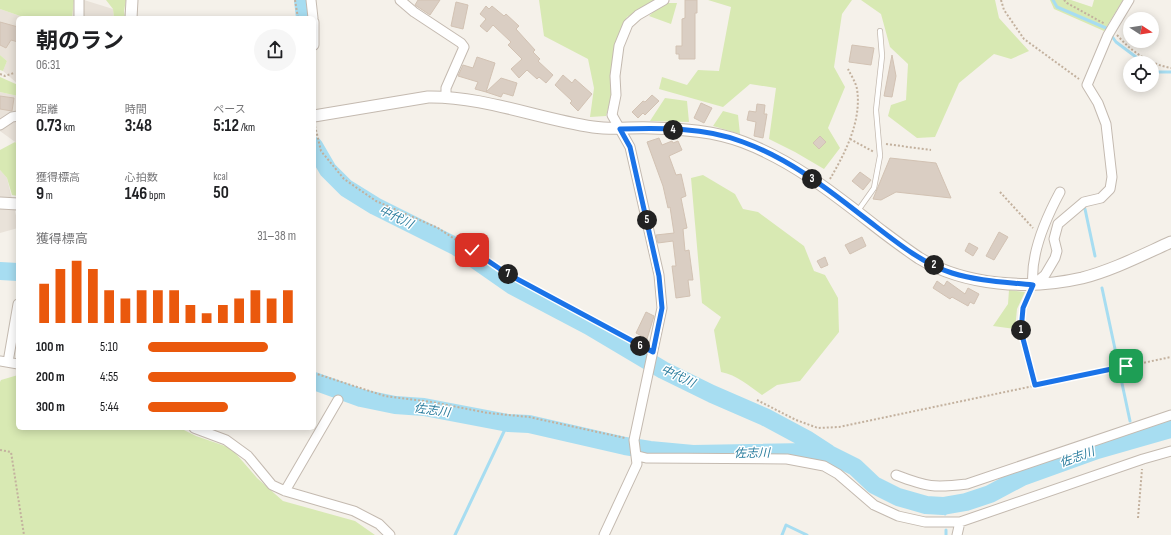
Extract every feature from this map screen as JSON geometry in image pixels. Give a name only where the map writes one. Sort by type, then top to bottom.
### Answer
[{"type":"street","points":[[79,16],[80,0]]},
{"type":"street","points":[[131,16],[132,0]]},
{"type":"street","points":[[311,0],[313,16]]},
{"type":"street","points":[[400,0],[414,12],[461,43],[464,47],[446,88],[446,97]]},
{"type":"street","points":[[604,535],[637,464],[638,456],[634,440],[662,308],[659,276],[630,147],[612,115],[616,95],[615,76],[620,46],[628,24],[638,15],[664,0]]},
{"type":"street","points":[[1033,285],[1045,275],[1055,258],[1057,251],[1054,239],[1058,224],[1084,202],[1101,198],[1110,189],[1112,177],[1106,124],[1098,103],[1087,85],[1110,32],[1129,0]]},
{"type":"street","points":[[316,116],[428,97],[446,97],[478,102],[572,123],[620,129],[652,128],[702,132],[741,141],[778,157],[826,187],[857,212],[920,258],[951,273],[985,281],[1033,285],[1082,278],[1117,266],[1171,242]]},
{"type":"street","points":[[0,125],[12,117],[16,116]]},
{"type":"street","points":[[1033,285],[1032,274],[1045,221],[1060,192]]},
{"type":"street","points":[[0,203],[16,204]]},
{"type":"street","points":[[16,312],[4,361],[16,364]]},
{"type":"street","points":[[285,491],[338,400]]},
{"type":"street","points":[[896,475],[922,486],[942,487],[967,484],[1171,414]]},
{"type":"street","points":[[199,430],[226,440],[248,456],[272,486],[354,511],[379,524],[390,535]]},
{"type":"street","points":[[638,456],[646,458],[787,459],[824,466],[838,474],[874,505],[898,516],[925,522],[960,522],[1143,459],[1171,451]]},
{"type":"street","points":[[957,535],[960,522]]},
{"type":"lane","points":[[857,212],[874,188],[880,156],[876,110],[882,56],[880,32]]},
{"type":"path","points":[[295,0],[298,16]]},
{"type":"path","points":[[1001,0],[1004,10],[1024,39],[1087,85]]},
{"type":"path","points":[[1064,0],[1067,3],[1103,21],[1110,32],[1129,49],[1156,65],[1171,68]]},
{"type":"path","points":[[826,187],[844,155],[850,139],[857,106],[857,88],[848,69]]},
{"type":"path","points":[[0,74],[5,76],[14,72]]},
{"type":"path","points":[[316,131],[321,151],[344,178],[376,201],[438,228],[506,273],[653,352]]},
{"type":"path","points":[[850,139],[880,156]]},
{"type":"path","points":[[879,143],[931,150]]},
{"type":"path","points":[[1000,192],[1041,237]]},
{"type":"path","points":[[1033,285],[1023,308],[1021,331],[1035,385]]},
{"type":"path","points":[[757,400],[796,420],[818,428],[839,427],[1171,356]]},
{"type":"path","points":[[316,374],[385,396],[432,402],[488,413],[529,417],[634,440]]},
{"type":"path","points":[[0,450],[11,452],[24,535]]},
{"type":"path","points":[[1138,518],[1143,459]]},
{"type":"shaded area","points":[[74,0],[84,0],[113,9],[114,16],[72,16]]},
{"type":"shaded area","points":[[0,9],[20,16],[16,16],[16,82],[3,71],[7,61],[0,55]]},
{"type":"shaded area","points":[[0,92],[16,96],[16,143],[0,131]]},
{"type":"shaded area","points":[[0,170],[7,178],[16,216],[16,229],[0,233]]},
{"type":"green space","points":[[0,0],[74,0],[72,16],[20,16],[0,9]]},
{"type":"green space","points":[[106,0],[126,0],[125,16],[114,16],[113,9]]},
{"type":"green space","points":[[539,0],[657,0],[627,17],[614,46],[611,98],[606,116],[590,117],[594,88],[588,59],[544,36]]},
{"type":"green space","points":[[708,0],[852,0],[842,14],[834,67],[845,87],[828,128],[840,148],[824,169],[769,139],[776,88],[750,84],[723,107],[659,89],[662,77],[687,85],[698,70],[719,71],[731,7]]},
{"type":"green space","points":[[861,0],[995,0],[999,18],[1029,51],[1011,59],[994,54],[959,83],[935,137],[917,138],[888,116],[891,105],[906,100],[908,64],[890,47],[881,14]]},
{"type":"green space","points":[[1050,0],[1071,0],[1092,7],[1094,0],[1123,0],[1104,31],[1054,9]]},
{"type":"green space","points":[[663,3],[677,3],[671,24],[649,16]]},
{"type":"green space","points":[[0,55],[7,61],[3,71],[0,70]]},
{"type":"green space","points":[[0,77],[16,84],[16,96],[0,92]]},
{"type":"green space","points":[[665,98],[687,101],[689,122],[650,121]]},
{"type":"green space","points":[[723,111],[738,115],[740,134],[713,126]]},
{"type":"green space","points":[[16,143],[16,196],[12,195],[7,178],[0,170],[0,150]]},
{"type":"green space","points":[[703,175],[735,194],[743,209],[758,212],[804,246],[814,271],[825,275],[838,298],[839,332],[800,381],[777,385],[762,395],[738,378],[721,372],[714,330],[721,317],[702,303],[691,178]]},
{"type":"green space","points":[[1009,290],[1025,292],[1017,309],[1015,329],[993,326],[1008,304]]},
{"type":"green space","points":[[16,376],[16,430],[184,430],[196,436],[231,448],[257,478],[283,501],[355,521],[375,535],[0,535],[1,380]]},
{"type":"building","points":[[418,0],[440,0],[430,15],[415,5]]},
{"type":"building","points":[[685,0],[697,0],[697,13],[695,13],[695,59],[679,59],[679,54],[676,54],[676,46],[682,46],[682,19],[685,18]]},
{"type":"building","points":[[456,2],[468,5],[463,29],[451,26]]},
{"type":"building","points":[[486,6],[489,9],[492,6],[504,16],[506,14],[519,26],[516,29],[535,50],[533,52],[540,59],[538,61],[553,75],[546,83],[539,77],[537,79],[527,70],[519,78],[511,69],[522,59],[508,45],[511,42],[493,25],[487,32],[480,26],[486,19],[480,14]]},
{"type":"building","points":[[0,22],[16,26],[16,41],[11,40],[6,48],[0,45]]},
{"type":"building","points":[[852,45],[874,48],[871,65],[849,62]]},
{"type":"building","points":[[892,55],[896,76],[892,97],[884,96]]},
{"type":"building","points":[[477,57],[495,63],[486,92],[475,89],[478,82],[458,76],[463,65],[473,68]]},
{"type":"building","points":[[563,75],[572,83],[575,79],[592,94],[578,111],[570,103],[572,101],[555,85]]},
{"type":"building","points":[[501,78],[517,83],[513,96],[503,93],[501,97],[486,92]]},
{"type":"building","points":[[652,95],[659,101],[645,115],[643,113],[638,118],[632,112],[643,101],[645,102]]},
{"type":"building","points":[[0,96],[14,98],[12,111],[0,109]]},
{"type":"building","points":[[701,103],[712,108],[704,123],[694,118]]},
{"type":"building","points":[[757,104],[765,105],[764,114],[767,114],[763,138],[754,136],[756,122],[747,120],[749,111],[756,112]]},
{"type":"building","points":[[820,136],[826,142],[819,149],[813,143]]},
{"type":"building","points":[[659,138],[662,145],[672,141],[673,143],[678,141],[682,150],[669,156],[676,175],[681,174],[686,196],[681,198],[687,228],[683,229],[685,251],[689,250],[693,280],[688,280],[690,296],[676,298],[672,266],[676,266],[673,241],[658,243],[656,235],[674,233],[670,207],[668,208],[663,186],[647,142]]},
{"type":"building","points":[[890,158],[936,163],[951,198],[896,192],[881,200],[873,199]]},
{"type":"building","points":[[860,172],[871,180],[863,190],[852,181]]},
{"type":"building","points":[[999,232],[1008,237],[994,260],[986,256]]},
{"type":"building","points":[[862,237],[866,246],[850,254],[845,245]]},
{"type":"building","points":[[969,243],[978,248],[973,256],[965,251]]},
{"type":"building","points":[[825,257],[828,265],[821,268],[817,261]]},
{"type":"building","points":[[937,281],[944,286],[947,281],[965,294],[968,288],[979,294],[974,304],[970,302],[968,306],[952,297],[950,299],[933,288]]},
{"type":"building","points":[[646,312],[654,316],[647,339],[636,333]]},
{"type":"waterway","name":"中代川","points":[[303,0],[305,16]]},
{"type":"waterway","points":[[1053,0],[1057,7],[1106,28],[1116,42],[1135,56]]},
{"type":"waterway","points":[[1159,72],[1171,72]]},
{"type":"waterway","name":"中代川","points":[[316,149],[328,170],[346,188],[375,206],[457,247],[513,286],[589,326],[663,370],[712,394],[765,417],[808,440],[828,453]]},
{"type":"waterway","points":[[1085,209],[1095,256]]},
{"type":"waterway","name":"佐志川","points":[[0,271],[16,272]]},
{"type":"waterway","points":[[1102,288],[1118,363]]},
{"type":"waterway","points":[[1120,374],[1130,421]]},
{"type":"waterway","name":"佐志川","points":[[316,382],[361,398],[395,405],[424,407],[508,423],[529,424],[625,446],[650,450],[693,454],[807,452],[831,455],[855,467],[874,485],[898,497],[926,505],[943,506],[966,502],[990,494],[1022,477],[1097,450],[1171,429]]},
{"type":"waterway","points":[[455,535],[508,423]]},
{"type":"waterway","points":[[1134,432],[1139,437]]},
{"type":"waterway","points":[[943,506],[945,514]]},
{"type":"waterway","points":[[782,535],[786,525],[807,535]]},
{"type":"waterway","points":[[946,530],[946,535]]},
{"type":"route","points":[[472,250],[506,273],[653,352],[662,308],[659,276],[630,147],[620,129],[652,128],[702,132],[741,141],[778,157],[826,187],[885,234],[920,258],[951,273],[985,281],[1033,285],[1023,308],[1021,331],[1035,385],[1126,366]]}]
